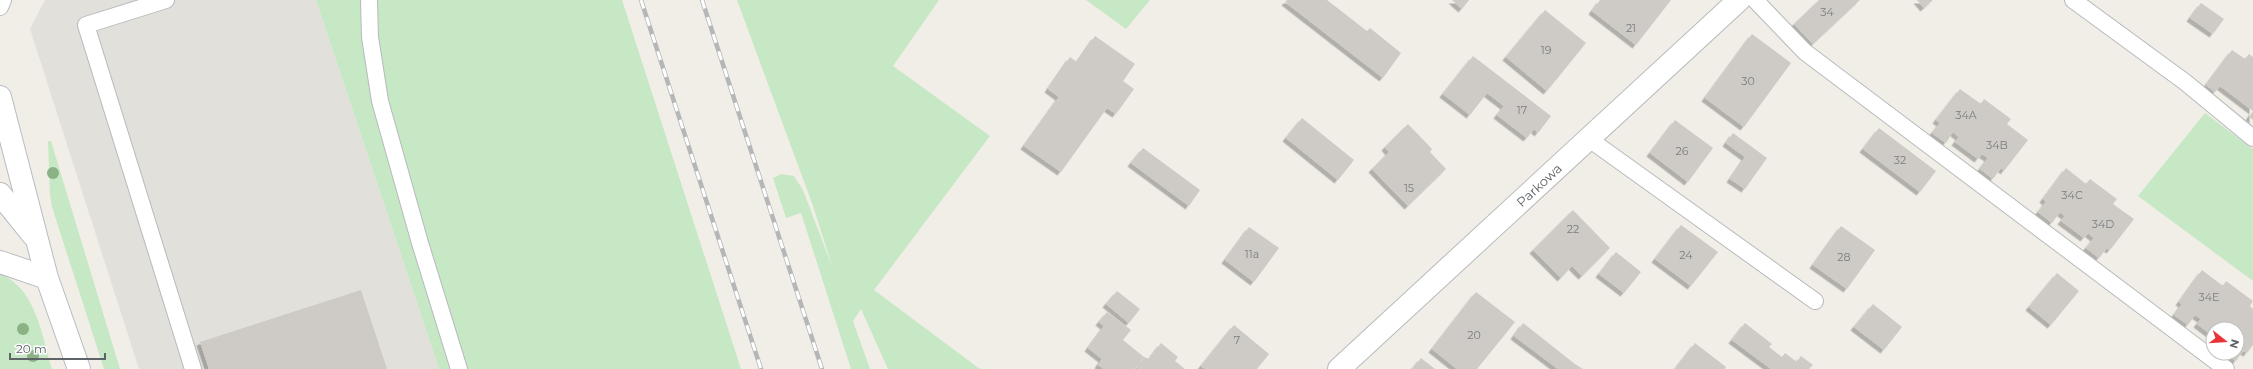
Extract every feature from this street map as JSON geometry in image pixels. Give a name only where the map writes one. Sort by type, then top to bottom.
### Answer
[{"type":"street","name":"Parkowa","points":[[1339,369],[1739,0]]},
{"type":"street","points":[[0,97],[48,278],[79,369]]},
{"type":"street","points":[[0,194],[38,240]]},
{"type":"street","points":[[0,262],[48,278]]},
{"type":"lane","points":[[0,7],[3,0]]},
{"type":"lane","points":[[166,0],[86,25],[193,369]]},
{"type":"lane","points":[[368,0],[370,38],[380,101],[429,273],[459,369]]},
{"type":"lane","points":[[1754,0],[1804,52],[2226,369]]},
{"type":"lane","points":[[2073,0],[2185,82],[2253,138]]},
{"type":"lane","points":[[1589,138],[1814,301]]},
{"type":"shaded area","points":[[45,0],[316,0],[439,369],[139,369],[30,29]]},
{"type":"green space","points":[[316,0],[622,0],[741,369],[439,369]]},
{"type":"green space","points":[[737,0],[939,0],[893,66],[990,136],[874,290],[980,369],[888,369],[861,309],[853,321],[870,369],[851,369],[801,213],[786,218],[773,178],[781,174],[794,176],[803,190],[833,269],[813,206]]},
{"type":"green space","points":[[1086,0],[1150,0],[1126,29]]},
{"type":"green space","points":[[2205,113],[2253,149],[2253,281],[2138,196]]},
{"type":"green space","points":[[48,141],[51,141],[120,369],[104,369],[52,207],[50,195]]},
{"type":"green space","points":[[0,274],[12,281],[22,290],[30,302],[41,328],[52,369],[0,369]]},
{"type":"building","points":[[1287,0],[1327,0],[1367,31],[1370,28],[1401,53],[1383,78],[1285,2]]},
{"type":"building","points":[[1452,0],[1469,0],[1462,9]]},
{"type":"building","points":[[1600,0],[1671,0],[1636,45],[1592,11]]},
{"type":"building","points":[[1819,0],[1860,0],[1813,44],[1794,24]]},
{"type":"building","points":[[1917,0],[1933,0],[1924,8]]},
{"type":"building","points":[[2201,3],[2224,19],[2213,34],[2190,18]]},
{"type":"building","points":[[1545,10],[1586,43],[1547,91],[1506,57]]},
{"type":"building","points":[[1752,34],[1791,63],[1744,127],[1705,98]]},
{"type":"building","points":[[1095,36],[1135,64],[1123,81],[1134,89],[1116,114],[1107,108],[1061,172],[1024,146],[1059,97],[1048,89],[1070,57],[1077,62]]},
{"type":"building","points":[[2232,50],[2245,59],[2249,54],[2253,57],[2253,111],[2220,86],[2215,92],[2206,85]]},
{"type":"building","points":[[1473,56],[1551,116],[1538,133],[1534,129],[1527,138],[1497,115],[1504,106],[1487,93],[1470,115],[1443,94]]},
{"type":"building","points":[[1960,89],[1981,104],[1984,99],[2011,119],[2007,124],[2028,140],[2004,171],[2001,168],[1993,179],[1980,169],[1988,158],[1982,154],[1978,159],[1955,142],[1959,137],[1953,132],[1946,143],[1932,133],[1940,123],[1936,120]]},
{"type":"building","points":[[2253,111],[2253,120],[2249,117]]},
{"type":"building","points":[[1302,118],[1354,160],[1338,180],[1286,138]]},
{"type":"building","points":[[1675,120],[1713,148],[1688,182],[1650,153]]},
{"type":"building","points":[[1408,124],[1432,149],[1430,152],[1446,169],[1408,206],[1372,169],[1389,152],[1385,147]]},
{"type":"building","points":[[1879,128],[1936,171],[1920,192],[1863,149]]},
{"type":"building","points":[[1733,133],[1767,158],[1745,189],[1730,179],[1745,157],[1726,143]]},
{"type":"building","points":[[1143,148],[1200,190],[1189,206],[1131,163]]},
{"type":"building","points":[[2066,168],[2086,184],[2090,179],[2117,199],[2113,204],[2134,219],[2110,250],[2107,248],[2099,258],[2086,248],[2094,238],[2088,233],[2084,238],[2061,221],[2065,216],[2060,212],[2052,223],[2038,212],[2046,202],[2043,199]]},
{"type":"building","points":[[1573,210],[1610,248],[1582,276],[1572,266],[1561,278],[1533,250]]},
{"type":"building","points":[[1681,225],[1718,252],[1691,286],[1655,259]]},
{"type":"building","points":[[1841,226],[1875,250],[1847,289],[1813,265]]},
{"type":"building","points":[[1249,227],[1279,248],[1254,282],[1225,260]]},
{"type":"building","points":[[1616,252],[1641,272],[1624,293],[1599,274]]},
{"type":"building","points":[[2202,270],[2223,286],[2226,281],[2253,301],[2250,306],[2253,309],[2253,345],[2247,353],[2245,352],[2245,321],[2205,321],[2205,330],[2197,324],[2201,319],[2195,315],[2188,325],[2174,315],[2182,304],[2179,302]]},
{"type":"building","points":[[2057,273],[2079,291],[2051,325],[2029,307]]},
{"type":"building","points":[[361,290],[387,369],[209,369],[200,342]]},
{"type":"building","points":[[1117,291],[1140,309],[1129,323],[1106,304]]},
{"type":"building","points":[[1476,292],[1515,322],[1477,369],[1457,369],[1432,349]]},
{"type":"building","points":[[1873,304],[1902,327],[1884,350],[1854,327]]},
{"type":"building","points":[[1107,312],[1131,330],[1123,340],[1144,357],[1135,369],[1104,369],[1098,365],[1102,359],[1088,348],[1104,326],[1099,322]]},
{"type":"building","points":[[1523,323],[1583,369],[1558,369],[1514,336]]},
{"type":"building","points":[[1745,323],[1772,344],[1769,347],[1782,357],[1785,353],[1797,362],[1801,356],[1813,365],[1809,369],[1771,369],[1732,340]]},
{"type":"building","points":[[1234,325],[1269,354],[1257,369],[1205,369],[1201,366]]},
{"type":"building","points":[[1161,343],[1178,357],[1175,361],[1185,369],[1137,369],[1144,357],[1149,359]]},
{"type":"building","points":[[1695,343],[1726,367],[1725,369],[1675,369]]},
{"type":"building","points":[[1421,358],[1435,369],[1412,369]]},
{"type":"railway","points":[[641,0],[761,369]]},
{"type":"railway","points":[[702,0],[822,369]]}]
